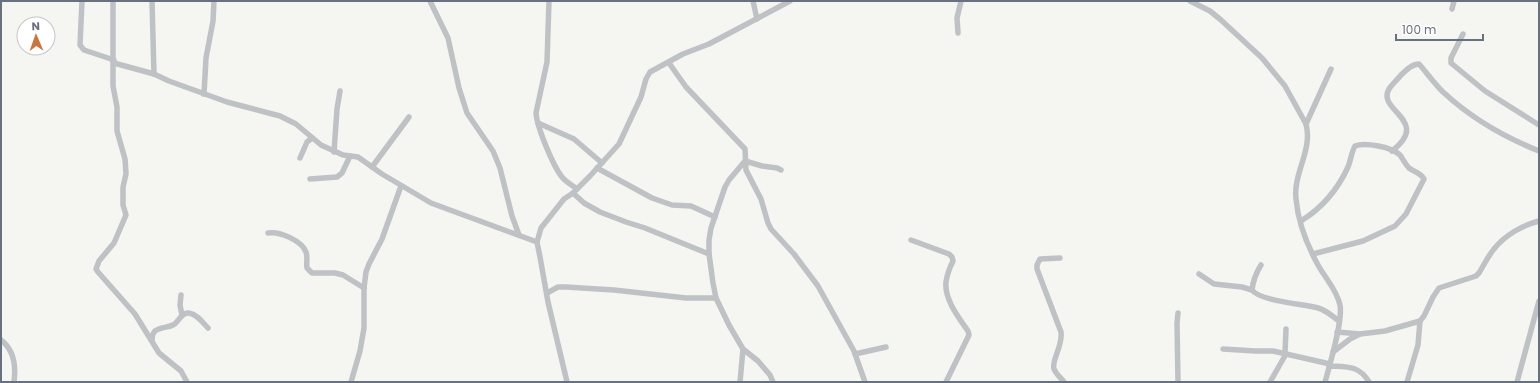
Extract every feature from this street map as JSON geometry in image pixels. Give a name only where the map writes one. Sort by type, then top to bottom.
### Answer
[{"type":"street","points":[[82,1],[80,45],[84,50],[154,74],[204,94],[280,116],[296,124],[312,138],[334,152],[358,157],[431,203],[538,242]]},
{"type":"street","points":[[113,1],[113,86],[117,107],[117,131],[125,159],[126,174],[122,187],[123,205],[126,215],[114,243],[99,261],[96,269],[135,314],[159,353],[181,371],[187,382]]},
{"type":"street","points":[[152,1],[154,74]]},
{"type":"street","points":[[204,94],[206,58],[214,21],[214,1]]},
{"type":"street","points":[[430,1],[448,38],[459,88],[467,113],[489,145],[500,168],[512,216],[519,235]]},
{"type":"street","points":[[549,1],[547,62],[536,113],[549,152],[562,176],[584,203],[600,212],[645,228],[709,254]]},
{"type":"street","points":[[753,1],[757,19]]},
{"type":"street","points":[[567,382],[547,293],[538,242],[541,228],[564,199],[575,191],[598,168],[619,144],[641,97],[646,79],[650,72],[683,54],[709,44],[790,1]]},
{"type":"street","points":[[958,33],[957,18],[961,1]]},
{"type":"street","points":[[1190,1],[1210,11],[1262,58],[1285,86],[1306,124],[1308,130],[1306,151],[1298,176],[1295,197],[1300,221],[1313,254],[1318,265],[1338,296],[1340,305],[1337,332],[1325,382]]},
{"type":"street","points":[[1452,9],[1454,1]]},
{"type":"street","points":[[1463,34],[1450,58],[1450,64],[1485,91],[1539,125]]},
{"type":"street","points":[[669,63],[686,87],[745,149],[745,161],[748,177],[760,196],[771,229],[794,254],[818,286],[855,354],[865,382]]},
{"type":"street","points":[[1392,151],[1404,140],[1407,132],[1406,125],[1389,102],[1389,89],[1403,73],[1416,64],[1419,64],[1444,93],[1478,119],[1508,138],[1539,151]]},
{"type":"street","points":[[1306,124],[1331,69]]},
{"type":"street","points":[[334,152],[337,109],[340,91]]},
{"type":"street","points":[[372,167],[409,117]]},
{"type":"street","points":[[538,122],[574,139],[602,163]]},
{"type":"street","points":[[300,158],[307,142],[312,138]]},
{"type":"street","points":[[1300,221],[1316,212],[1334,191],[1345,174],[1355,146],[1364,144],[1379,146],[1392,151],[1400,156],[1410,168],[1424,179],[1406,214],[1395,226],[1363,241],[1313,254]]},
{"type":"street","points":[[310,179],[337,177],[342,173],[350,156]]},
{"type":"street","points":[[745,161],[781,170]]},
{"type":"street","points":[[745,161],[725,187],[709,240],[709,254],[716,298],[729,325],[743,349],[758,361],[770,375],[773,382]]},
{"type":"street","points":[[598,168],[652,198],[672,205],[691,206],[715,217]]},
{"type":"street","points":[[351,382],[360,350],[364,328],[364,288],[366,272],[382,240],[402,186]]},
{"type":"street","points":[[1407,382],[1418,345],[1420,321],[1424,316],[1432,297],[1439,288],[1476,276],[1494,248],[1500,242],[1529,223],[1539,222]]},
{"type":"street","points":[[268,233],[280,233],[301,245],[307,255],[307,268],[312,273],[334,273],[343,275],[364,288]]},
{"type":"street","points":[[911,240],[950,254],[953,261],[945,283],[947,293],[969,335],[946,382]]},
{"type":"street","points":[[1060,258],[1040,259],[1037,269],[1061,332],[1062,340],[1053,365],[1054,369],[1064,382]]},
{"type":"street","points":[[1252,290],[1255,276],[1261,265]]},
{"type":"street","points":[[1199,274],[1218,285],[1242,287],[1252,290],[1260,296],[1318,308],[1328,312],[1339,321]]},
{"type":"street","points":[[547,293],[558,287],[566,287],[614,290],[686,298],[716,298]]},
{"type":"street","points":[[180,295],[182,315]]},
{"type":"street","points":[[1518,382],[1539,301]]},
{"type":"street","points":[[152,340],[155,332],[161,328],[173,325],[182,315],[191,313],[196,315],[208,328]]},
{"type":"street","points":[[1178,313],[1178,382]]},
{"type":"street","points":[[1337,332],[1360,334],[1385,331],[1420,321]]},
{"type":"street","points":[[1270,382],[1286,354],[1286,329]]},
{"type":"street","points":[[1332,352],[1360,334]]},
{"type":"street","points":[[1,340],[10,348],[15,368],[14,382]]},
{"type":"street","points":[[855,354],[886,347]]},
{"type":"street","points":[[740,382],[743,349]]},
{"type":"street","points":[[1223,349],[1255,352],[1273,351],[1329,365],[1356,368],[1360,370],[1369,382]]}]
